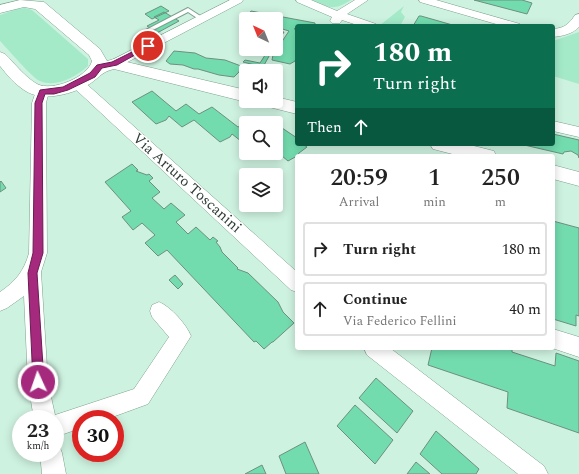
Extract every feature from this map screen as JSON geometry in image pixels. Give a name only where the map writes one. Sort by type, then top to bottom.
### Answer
[{"type":"street","points":[[0,57],[32,88],[42,92],[60,90],[93,75],[107,65],[238,0]]},
{"type":"street","points":[[302,0],[336,21],[358,24]]},
{"type":"street","points":[[336,21],[363,0]]},
{"type":"street","points":[[424,0],[509,24]]},
{"type":"street","points":[[2,6],[29,1],[41,6],[95,52],[107,65],[239,94]]},
{"type":"street","points":[[555,33],[574,28],[579,18]]},
{"type":"street","name":"Via Arturo Toscanini","points":[[77,83],[295,282]]},
{"type":"street","points":[[0,302],[26,283],[32,273],[38,253],[39,103],[42,92]]},
{"type":"street","points":[[283,105],[295,108]]},
{"type":"street","points":[[555,126],[579,132]]},
{"type":"street","points":[[448,146],[479,154]]},
{"type":"street","points":[[555,173],[579,179]]},
{"type":"street","points":[[32,273],[38,382],[43,410]]},
{"type":"street","points":[[64,423],[141,397],[181,336],[160,311]]},
{"type":"street","points":[[555,340],[579,347]]},
{"type":"street","points":[[377,350],[536,474]]},
{"type":"street","points":[[52,462],[54,474]]},
{"type":"lane","points":[[158,41],[144,32],[188,10],[202,18]]},
{"type":"green space","points":[[312,0],[351,0],[340,6],[332,7]]},
{"type":"green space","points":[[404,6],[401,12],[405,17],[401,24],[382,24]]},
{"type":"green space","points":[[25,8],[32,10],[88,59],[88,66],[78,74],[59,82],[46,83],[36,79],[0,41],[0,15]]},
{"type":"green space","points":[[579,32],[579,84],[555,77],[555,40]]},
{"type":"building","points":[[474,0],[522,0],[532,3],[527,14]]},
{"type":"building","points":[[161,6],[169,11],[152,19],[145,14]]},
{"type":"building","points":[[164,12],[179,21],[157,33],[147,26],[159,20],[154,17]]},
{"type":"building","points":[[419,16],[421,16],[449,24],[414,24]]},
{"type":"building","points":[[283,17],[315,23],[295,24],[295,61],[290,64],[272,60],[273,56],[283,56],[283,40],[289,31],[283,29]]},
{"type":"building","points":[[174,51],[195,53],[206,58],[225,60],[239,65],[239,72],[234,77],[219,75],[183,65],[170,64],[166,61]]},
{"type":"building","points":[[264,56],[269,56],[265,64],[251,64],[243,62],[245,60],[260,63]]},
{"type":"building","points":[[152,91],[176,111],[186,104],[199,114],[212,107],[239,126],[239,140],[232,134],[230,137],[220,142],[194,120],[182,127],[169,116],[166,120],[156,124],[132,102]]},
{"type":"building","points":[[283,129],[295,137],[295,146],[307,147],[298,154],[295,154],[295,157],[288,161],[283,157]]},
{"type":"building","points":[[555,134],[579,140],[579,158],[578,155],[571,151],[564,152],[563,154],[529,146],[555,146]]},
{"type":"building","points":[[132,164],[138,170],[136,171],[147,175],[149,174],[153,178],[149,181],[160,192],[152,198],[164,209],[171,203],[185,215],[176,222],[188,234],[196,227],[210,240],[213,237],[218,241],[216,242],[222,252],[238,268],[237,269],[248,273],[278,302],[283,312],[294,323],[264,349],[256,341],[254,342],[167,250],[158,256],[145,243],[155,235],[142,223],[133,230],[122,217],[131,211],[105,182]]},
{"type":"building","points":[[1,181],[6,188],[0,192],[0,182]]},
{"type":"building","points":[[555,222],[579,228],[579,316],[576,315],[576,326],[555,320]]},
{"type":"building","points":[[175,275],[183,284],[178,289],[169,280]]},
{"type":"building","points":[[432,350],[512,350],[512,352],[555,366],[556,353],[579,361],[579,433],[507,408],[508,392],[428,365]]},
{"type":"building","points":[[376,378],[413,411],[397,433],[359,398]]},
{"type":"building","points":[[355,405],[393,440],[375,464],[337,426]]},
{"type":"building","points":[[436,431],[479,469],[476,474],[442,474],[420,454]]},
{"type":"building","points":[[305,442],[319,474],[286,474],[279,456]]},
{"type":"building","points":[[416,462],[430,474],[407,474]]},
{"type":"building","points":[[262,465],[266,474],[245,474]]},
{"type":"route","points":[[38,382],[32,273],[38,253],[39,103],[42,92],[54,92],[65,89],[93,75],[100,67],[114,64],[148,46]]}]
